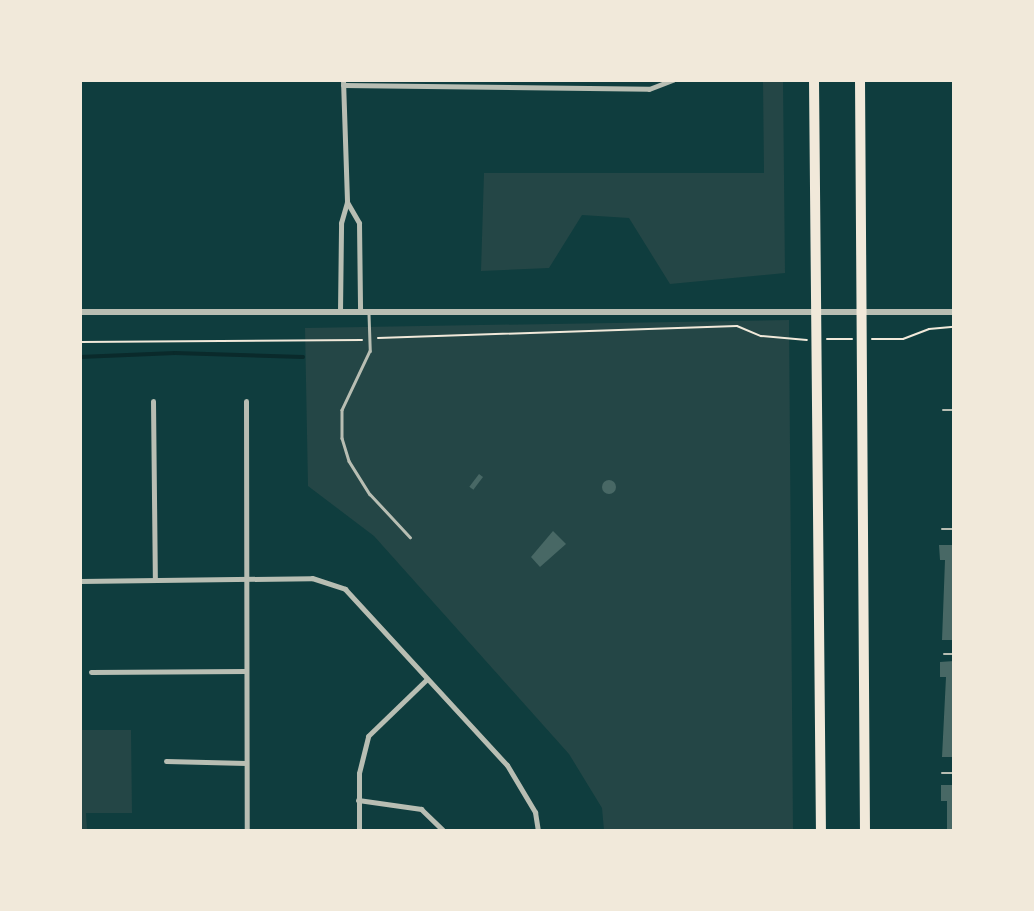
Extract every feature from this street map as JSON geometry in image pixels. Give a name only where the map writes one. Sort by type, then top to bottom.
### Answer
[{"type":"highway","points":[[814,80],[821,831]]},
{"type":"highway","points":[[860,80],[865,831]]},
{"type":"street","points":[[340,310],[341,223],[347,202],[343,83],[460,90],[649,89],[671,83]]},
{"type":"street","points":[[347,202],[359,223],[359,310]]},
{"type":"street","points":[[80,312],[954,312]]},
{"type":"street","points":[[153,401],[155,579]]},
{"type":"street","points":[[246,401],[244,578],[247,831]]},
{"type":"street","points":[[80,581],[312,578],[345,589],[507,765],[535,812],[538,831]]},
{"type":"street","points":[[91,672],[246,671]]},
{"type":"street","points":[[359,831],[359,773],[368,736],[427,679]]},
{"type":"street","points":[[166,761],[246,763]]},
{"type":"street","points":[[358,800],[421,809],[443,831]]},
{"type":"lane","points":[[369,310],[370,339],[367,359],[342,410],[342,438],[349,461],[370,494],[410,537]]},
{"type":"lane","points":[[943,410],[954,410]]},
{"type":"lane","points":[[942,529],[954,529]]},
{"type":"lane","points":[[944,654],[954,654]]},
{"type":"lane","points":[[942,773],[954,773]]},
{"type":"path","points":[[80,342],[289,339],[320,343],[737,326],[787,340],[812,340]]},
{"type":"path","points":[[825,340],[888,339],[954,327]]},
{"type":"shaded area","points":[[763,81],[783,81],[785,273],[670,284],[629,218],[582,215],[549,268],[481,271],[484,173],[764,173]]},
{"type":"shaded area","points":[[789,320],[793,830],[604,830],[602,808],[569,754],[374,536],[308,486],[305,328]]},
{"type":"shaded area","points":[[81,730],[131,730],[132,813],[86,813],[87,830],[81,830]]},
{"type":"building","points":[[479,474],[483,477],[473,490],[469,487]]},
{"type":"building","points":[[609,480],[614,482],[614,492],[609,494],[604,492],[602,487],[604,482]]},
{"type":"building","points":[[553,531],[566,544],[540,567],[531,557]]},
{"type":"building","points":[[939,545],[954,545],[954,640],[942,640],[945,560],[940,560]]},
{"type":"building","points":[[954,661],[954,757],[942,757],[946,677],[940,677],[940,662]]},
{"type":"building","points":[[941,785],[954,785],[954,830],[947,830],[947,801],[941,801]]},
{"type":"waterway","points":[[80,357],[175,353],[303,357]]}]
